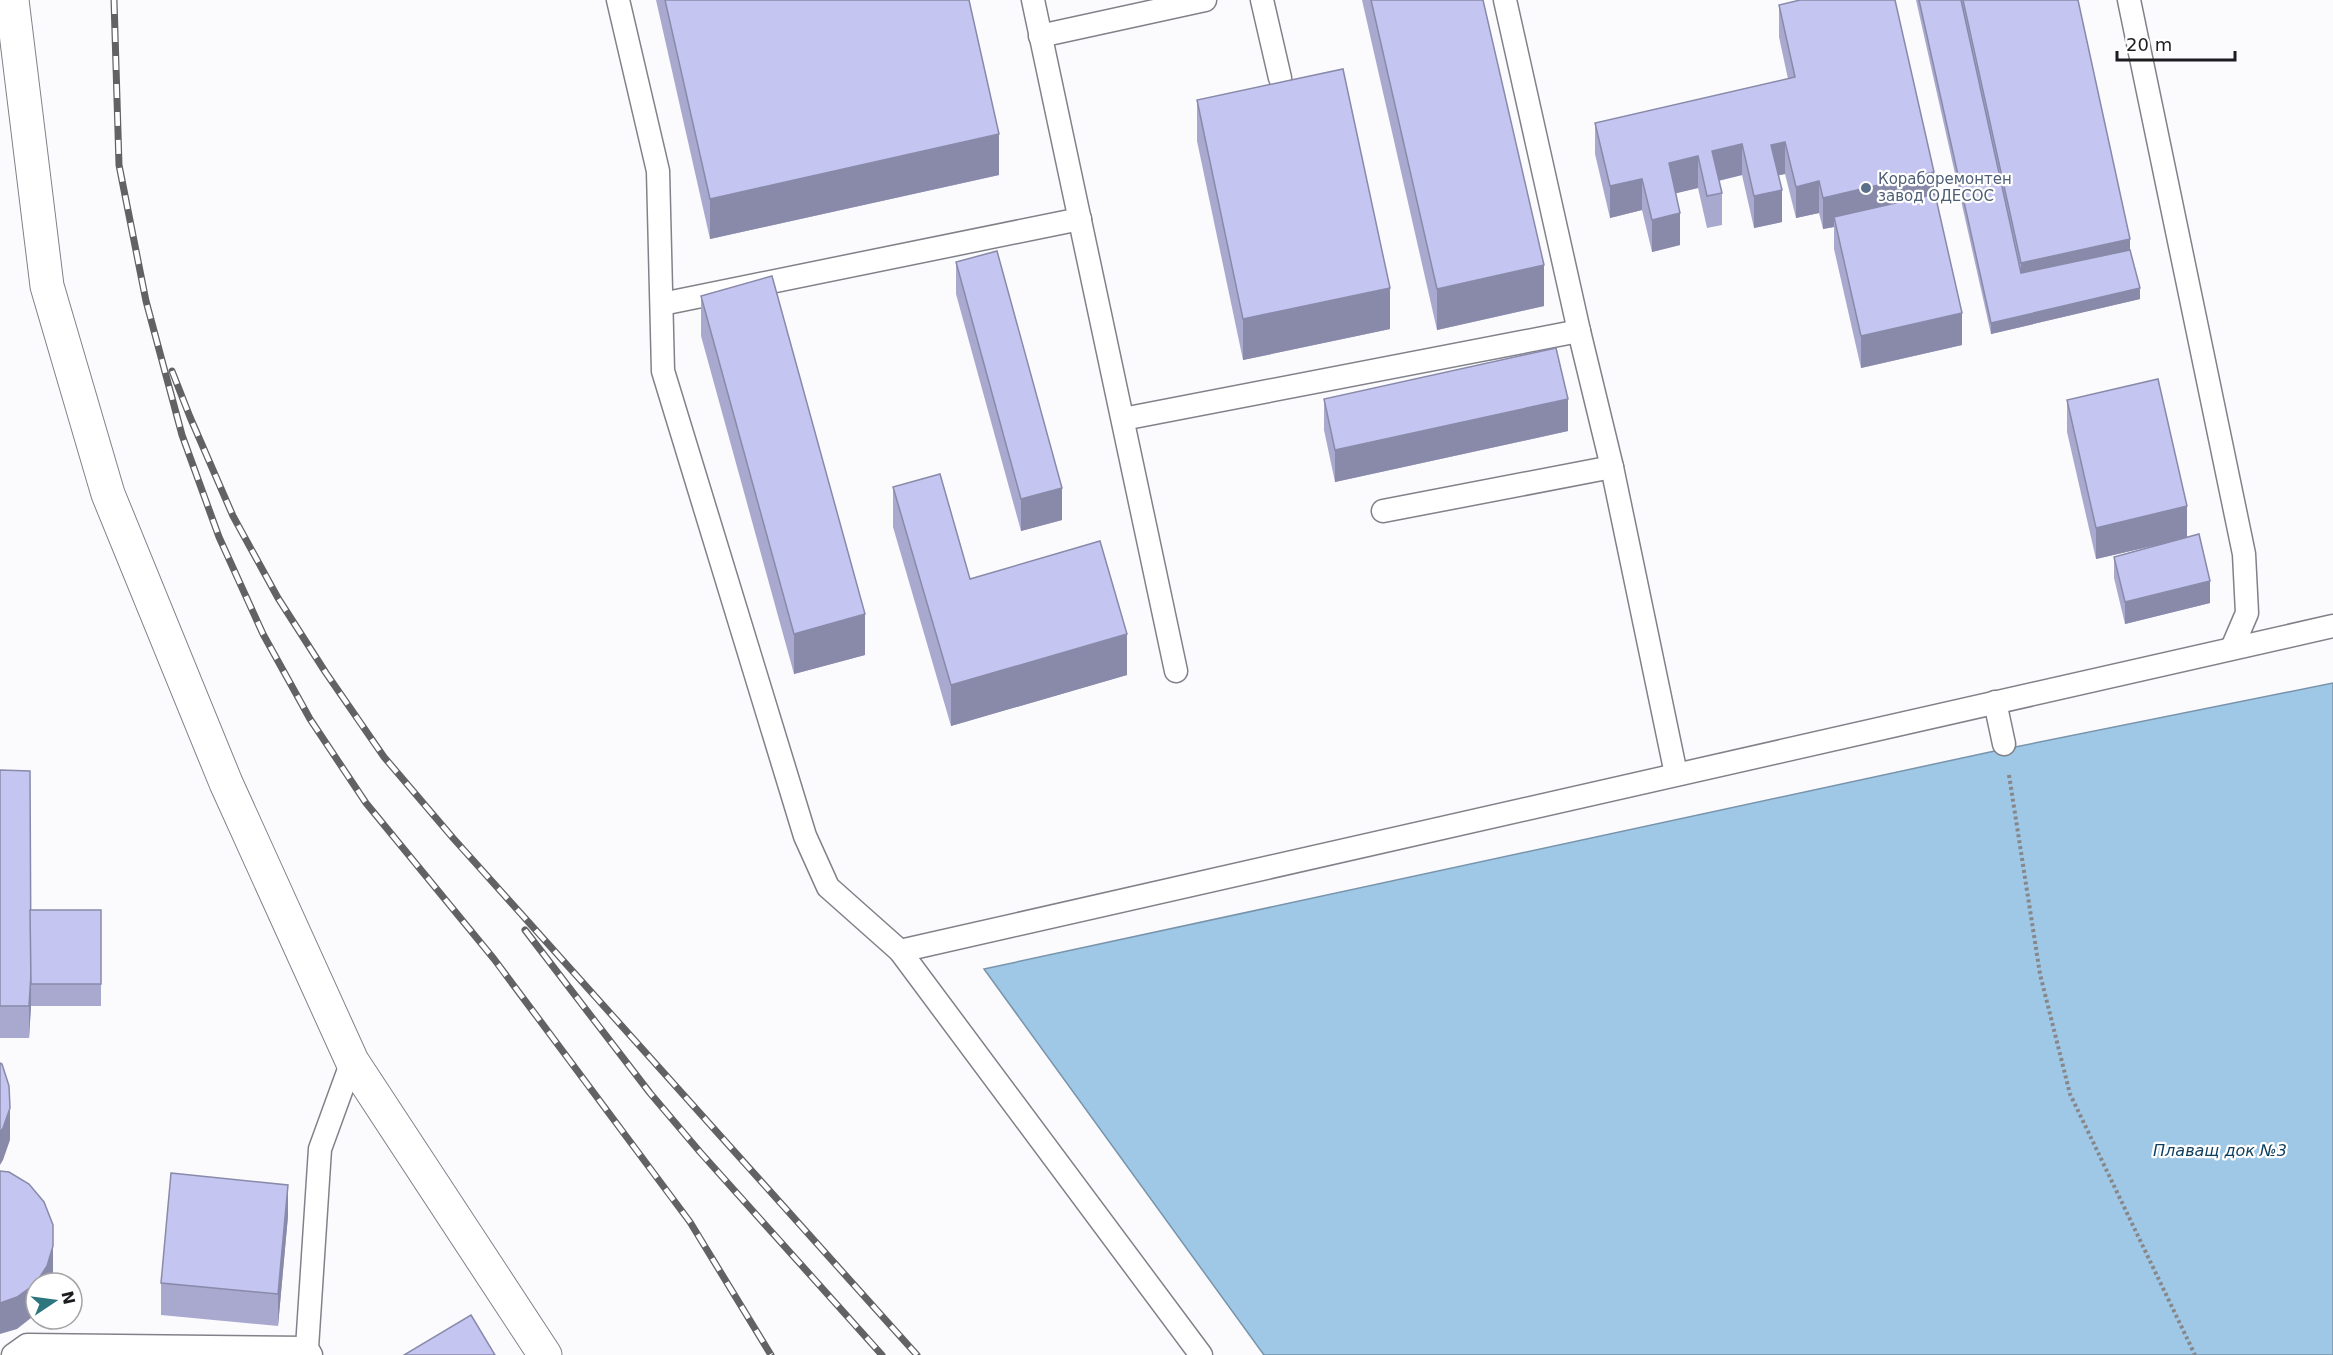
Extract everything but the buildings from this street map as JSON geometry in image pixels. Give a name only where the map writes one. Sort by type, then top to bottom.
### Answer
[{"type":"street","points":[[12,0],[47,286],[108,494],[226,783],[352,1061],[545,1355]]},
{"type":"lane","points":[[618,0],[658,171],[663,371],[805,836],[828,887],[900,951],[1201,1355]]},
{"type":"lane","points":[[1033,0],[1176,670]]},
{"type":"lane","points":[[1040,36],[1205,0]]},
{"type":"lane","points":[[1262,0],[1280,78]]},
{"type":"lane","points":[[1505,0],[1612,467],[1676,774]]},
{"type":"lane","points":[[2129,0],[2244,554],[2247,613],[2232,648]]},
{"type":"lane","points":[[662,304],[1080,219]]},
{"type":"lane","points":[[1123,419],[1579,330]]},
{"type":"lane","points":[[1383,511],[1612,467]]},
{"type":"lane","points":[[900,951],[2333,626]]},
{"type":"lane","points":[[1995,702],[2004,744]]},
{"type":"lane","points":[[13,1355],[27,1345],[309,1352],[320,1149],[352,1061]]},
{"type":"path","points":[[2004,744],[2040,974],[2070,1094],[2195,1355]]},
{"type":"water","name":"Плаващ док №3","points":[[2333,683],[2333,1355],[1264,1355],[984,969],[1990,752]]},
{"type":"railway","points":[[114,0],[119,165],[146,301],[182,435],[219,537],[263,634],[310,719],[366,803],[494,959],[690,1222],[771,1355]]},
{"type":"railway","points":[[172,371],[233,516],[278,598],[384,757],[453,838],[917,1355]]},
{"type":"railway","points":[[525,930],[650,1093],[882,1355]]},
{"type":"place","name":"Кораборемонтен завод ОДЕСОС","points":[[1866,188]]}]
